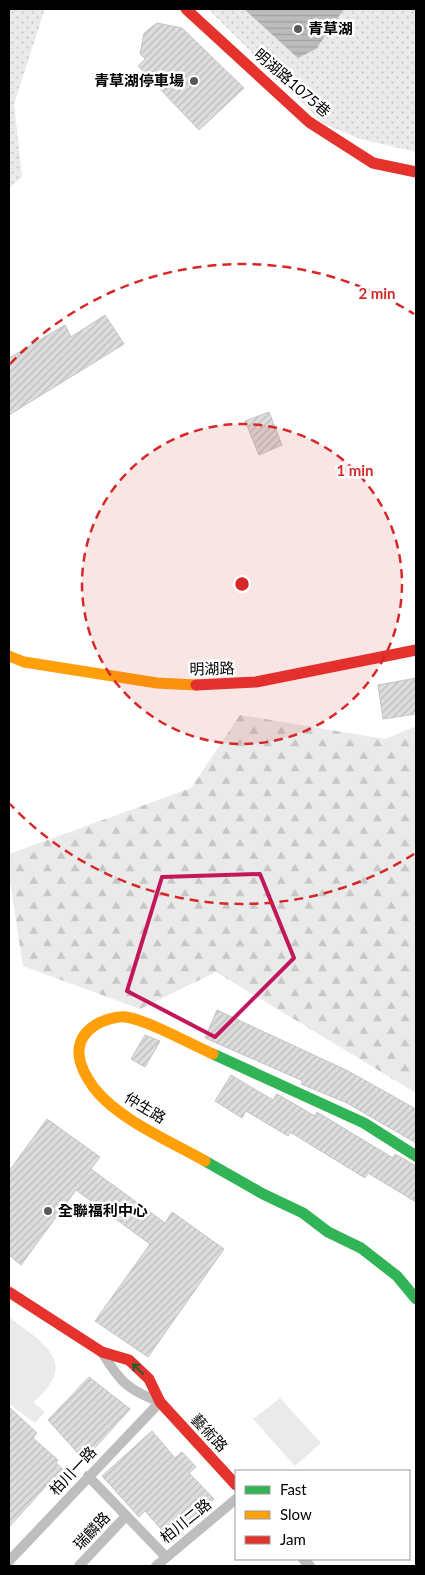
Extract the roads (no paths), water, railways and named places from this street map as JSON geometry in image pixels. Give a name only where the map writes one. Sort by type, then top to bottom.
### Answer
[{"type":"street","name":"明湖路1075巷","points":[[186,9],[309,122],[373,163],[416,172]]},
{"type":"street","name":"明湖路","points":[[9,656],[24,662],[157,683],[206,686],[256,682],[416,650]]},
{"type":"street","name":"仲生路","points":[[416,1156],[364,1122],[162,1031],[125,1017],[104,1020],[92,1027],[82,1037],[78,1051],[82,1069],[95,1089],[118,1111],[263,1194],[303,1213],[328,1232],[361,1248],[397,1276],[416,1299]]},
{"type":"street","name":"藝術路","points":[[9,1292],[102,1352],[129,1360],[149,1379],[160,1402],[235,1484]]},
{"type":"street","name":"藝術路","points":[[102,1352],[116,1376],[137,1393],[160,1402]]},
{"type":"street","name":"柏川一路","points":[[9,1561],[160,1402]]},
{"type":"street","points":[[88,1476],[166,1557]]},
{"type":"street","name":"柏川二路","points":[[156,1566],[235,1501]]},
{"type":"street","name":"瑞麟路","points":[[79,1566],[126,1516]]},
{"type":"place","name":"青草湖","points":[[298,29]]},
{"type":"place","name":"青草湖停車場","points":[[194,81]]},
{"type":"place","name":"全聯福利中心","points":[[48,1211]]}]
